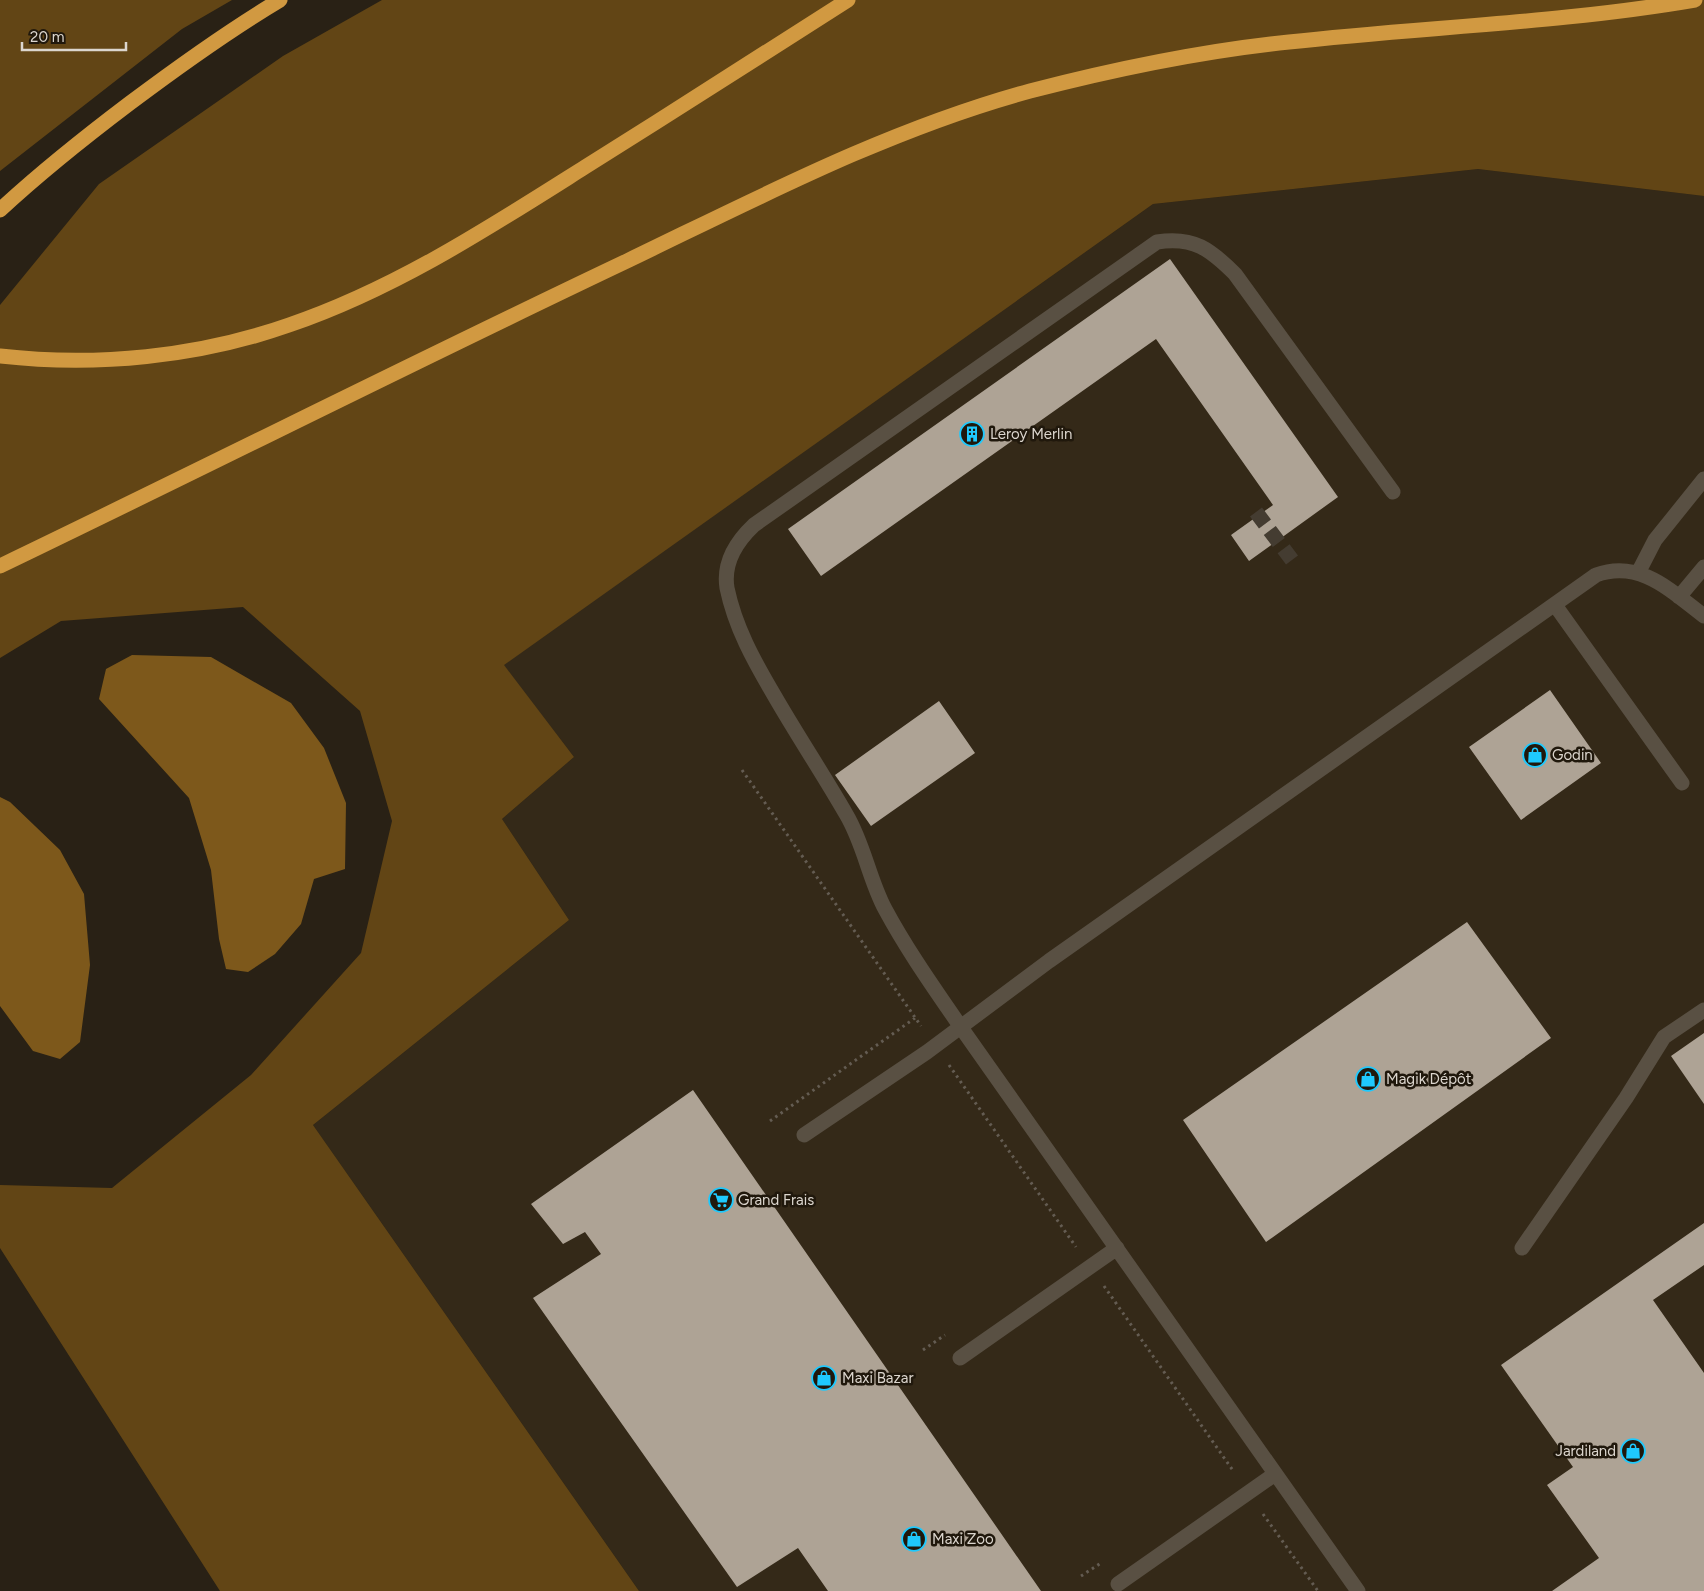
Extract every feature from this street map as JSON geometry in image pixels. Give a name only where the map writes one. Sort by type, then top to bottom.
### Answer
[{"type":"highway","points":[[0,210],[57,160],[161,79],[221,37],[280,0]]},
{"type":"highway","points":[[0,356],[50,360],[120,359],[188,351],[256,335],[322,313],[392,281],[495,225],[848,0]]},
{"type":"highway","points":[[0,566],[774,190],[854,154],[931,123],[1025,93],[1077,79],[1209,52],[1290,42],[1576,17],[1695,0]]},
{"type":"street","points":[[1358,1591],[911,954],[884,907],[855,831],[847,816],[804,748],[747,648],[727,586],[727,569],[732,552],[741,537],[754,525],[1149,248],[1158,242],[1170,240],[1202,247],[1216,255],[1235,274],[1393,492]]},
{"type":"street","points":[[1638,573],[1655,540],[1704,480]]},
{"type":"street","points":[[1679,597],[1704,567]]},
{"type":"street","points":[[804,1134],[935,1046],[1049,962],[1596,575],[1616,570],[1638,573],[1660,583],[1704,616]]},
{"type":"street","points":[[1555,605],[1682,783]]},
{"type":"street","points":[[1522,1248],[1626,1098],[1664,1037],[1704,1010]]},
{"type":"street","points":[[960,1358],[1117,1248]]},
{"type":"street","points":[[1118,1584],[1275,1474]]},
{"type":"path","points":[[742,770],[1318,1591]]},
{"type":"path","points":[[770,1121],[916,1018]]},
{"type":"shaded area","points":[[0,0],[232,0],[182,29],[0,171]]},
{"type":"shaded area","points":[[382,0],[1704,0],[1704,196],[1478,169],[1153,204],[504,665],[574,757],[502,819],[569,920],[313,1125],[639,1591],[220,1591],[0,1248],[0,1185],[112,1188],[251,1075],[361,953],[392,821],[360,711],[243,607],[61,621],[0,658],[0,305],[99,184],[283,56]]},
{"type":"shaded area","points":[[1478,169],[1704,196],[1704,1591],[639,1591],[313,1125],[569,920],[502,819],[574,757],[503,665],[1153,204]]},
{"type":"shaded area","points":[[132,655],[211,657],[291,703],[324,748],[346,803],[345,869],[314,879],[301,924],[275,954],[248,972],[226,969],[219,939],[211,870],[189,798],[99,699],[106,669]]},
{"type":"shaded area","points":[[0,797],[10,802],[60,850],[84,894],[90,965],[80,1042],[60,1059],[33,1051],[0,1006]]},
{"type":"building","points":[[1170,259],[1338,497],[1249,561],[1231,535],[1273,505],[1156,339],[821,576],[788,529]]},
{"type":"building","name":"Godin","points":[[1550,690],[1601,763],[1521,820],[1469,747]]},
{"type":"building","points":[[939,701],[975,753],[871,826],[835,775]]},
{"type":"building","name":"Magik Dépôt","points":[[1467,922],[1551,1038],[1266,1242],[1183,1120]]},
{"type":"building","points":[[1704,1033],[1704,1104],[1671,1056]]},
{"type":"building","points":[[693,1090],[1041,1591],[828,1591],[798,1548],[737,1587],[533,1298],[601,1254],[585,1232],[563,1244],[531,1204]]},
{"type":"building","name":"Jardiland","points":[[1704,1223],[1704,1265],[1653,1300],[1704,1373],[1704,1591],[1552,1591],[1599,1558],[1547,1485],[1573,1467],[1501,1365]]},
{"type":"tunnel","points":[[1256,512],[1292,560]]},
{"type":"place","name":"Leroy Merlin","points":[[972,434]]},
{"type":"place","name":"Godin","points":[[1535,755]]},
{"type":"place","name":"Magik Dépôt","points":[[1368,1079]]},
{"type":"place","name":"Grand Frais","points":[[721,1200]]},
{"type":"place","name":"Maxi Bazar","points":[[824,1378]]},
{"type":"place","name":"Jardiland","points":[[1633,1451]]},
{"type":"place","name":"Maxi Zoo","points":[[914,1539]]}]
